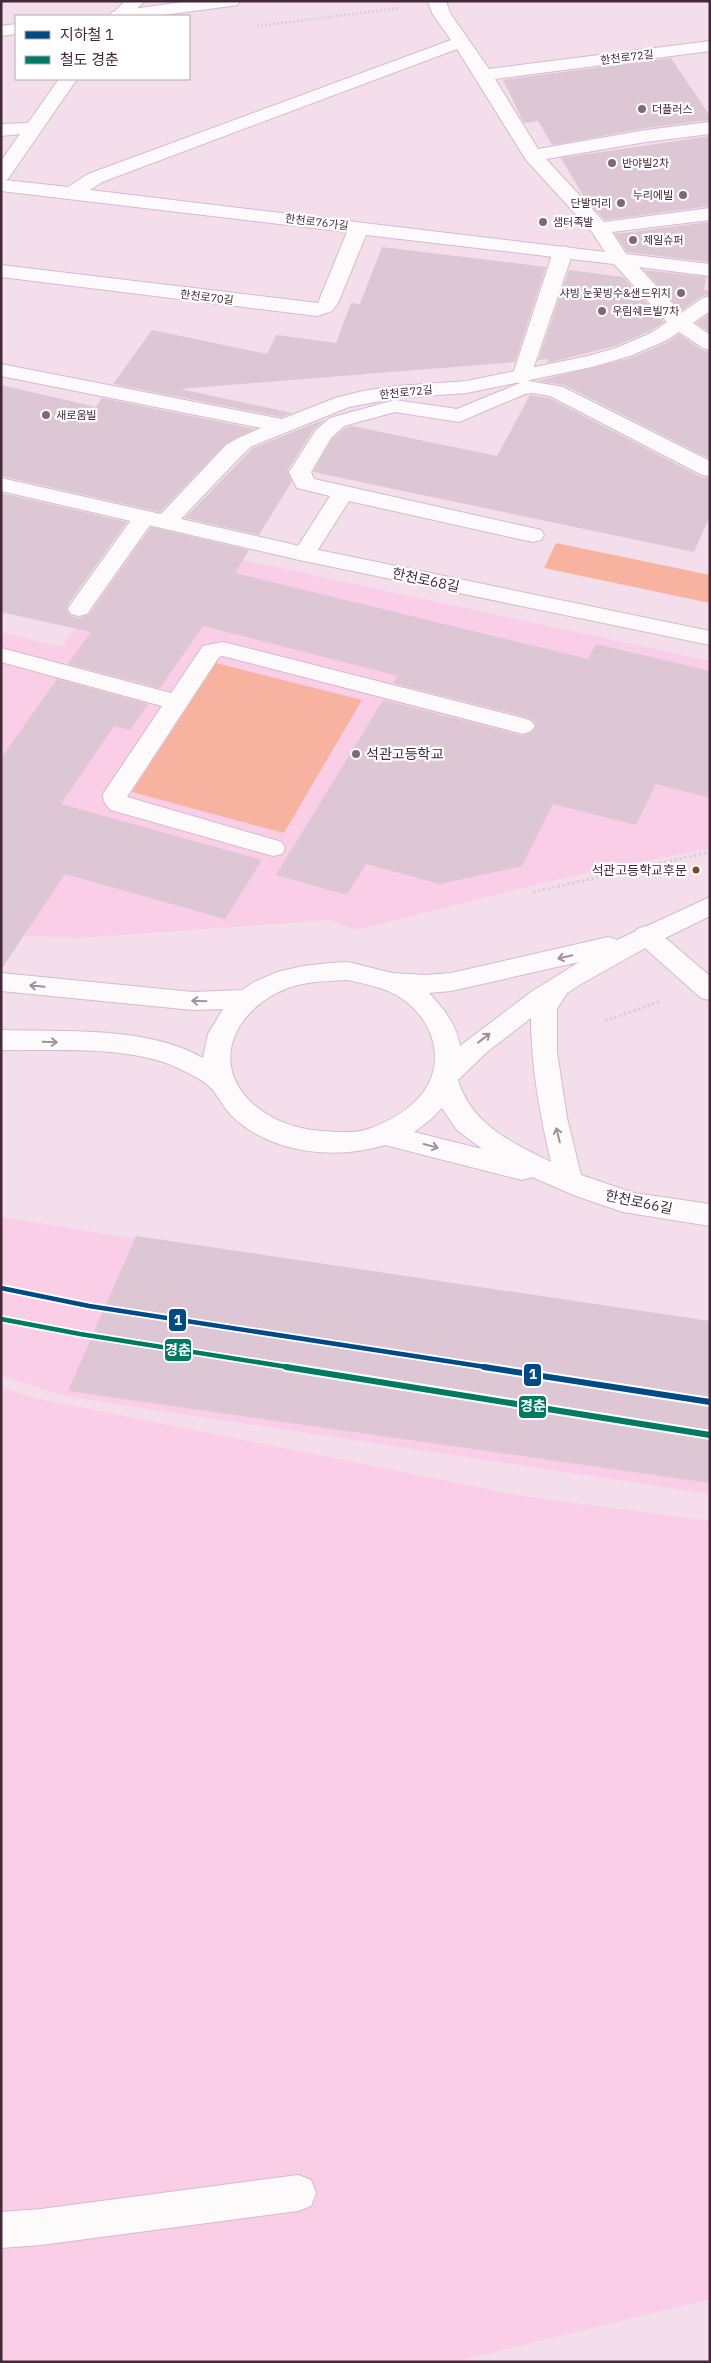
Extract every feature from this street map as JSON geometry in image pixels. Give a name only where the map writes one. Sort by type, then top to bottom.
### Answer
[{"type":"street","points":[[120,15],[136,1]]},
{"type":"street","points":[[126,15],[231,1]]},
{"type":"street","points":[[438,2],[441,13],[484,75],[533,156],[599,228],[620,259],[678,322],[710,344]]},
{"type":"street","points":[[1,31],[15,29]]},
{"type":"street","points":[[72,192],[95,178],[461,42]]},
{"type":"street","name":"한천로72길","points":[[484,75],[710,46]]},
{"type":"street","points":[[1,175],[67,80]]},
{"type":"street","points":[[1,130],[33,128]]},
{"type":"street","points":[[533,156],[646,136],[710,128]]},
{"type":"street","name":"한천로76가길","points":[[1,185],[359,226],[710,270]]},
{"type":"street","points":[[599,228],[710,214]]},
{"type":"street","name":"한천로70길","points":[[1,271],[317,310],[325,307],[328,303],[359,226]]},
{"type":"street","points":[[522,377],[563,252]]},
{"type":"street","points":[[678,322],[710,302]]},
{"type":"street","name":"한천로72길","points":[[166,523],[234,450],[245,442],[342,402],[396,392],[467,387],[522,377],[623,352],[658,337],[678,322]]},
{"type":"street","points":[[1,370],[285,426]]},
{"type":"street","points":[[533,535],[312,486],[305,483],[300,472],[323,434],[337,422],[395,406],[459,416],[510,393],[533,387],[556,391],[710,470]]},
{"type":"street","name":"한천로68길","points":[[1,484],[304,554],[710,638]]},
{"type":"street","points":[[304,554],[343,493]]},
{"type":"street","points":[[79,609],[144,518]]},
{"type":"street","points":[[273,848],[120,804],[115,800],[115,794],[207,654],[220,649],[523,726]]},
{"type":"street","points":[[1,655],[176,702]]},
{"type":"street","points":[[569,1182],[504,1149],[477,1132],[458,1112],[450,1098],[446,1075],[448,1042],[436,1016],[414,994],[389,982],[348,971],[311,972],[276,982],[247,999],[226,1022],[216,1049],[221,1081],[235,1104],[262,1126],[298,1139],[337,1143],[377,1137],[410,1121],[435,1098],[446,1075],[478,1042],[510,1017],[558,986],[646,935],[710,906]]},
{"type":"street","points":[[389,982],[425,984],[451,982],[571,956],[646,935]]},
{"type":"street","points":[[646,935],[710,991]]},
{"type":"street","points":[[1,982],[194,1002],[247,999]]},
{"type":"street","points":[[558,986],[544,1009],[544,1052],[554,1118],[569,1182]]},
{"type":"street","points":[[1,1040],[114,1044],[148,1048],[187,1060],[221,1081]]},
{"type":"street","points":[[383,1134],[569,1182]]},
{"type":"street","name":"한천로66길","points":[[569,1182],[622,1201],[662,1209],[710,1215]]},
{"type":"street","points":[[1,2230],[41,2227],[298,2194]]},
{"type":"path","points":[[255,27],[438,2]]},
{"type":"path","points":[[533,892],[710,852]]},
{"type":"shaded area","name":"석관고등학교","points":[[141,538],[710,661],[710,848],[546,882],[355,930],[330,920],[79,938],[1,935],[1,632],[61,647]]},
{"type":"shaded area","points":[[556,543],[710,575],[710,603],[544,568]]},
{"type":"shaded area","points":[[216,663],[362,700],[284,833],[132,792]]},
{"type":"shaded area","points":[[1,1217],[710,1324],[710,1494],[64,1396],[1,1376]]},
{"type":"shaded area","points":[[1,1388],[34,1398],[528,1497],[710,1521],[710,2299],[454,2362],[1,2362]]},
{"type":"building","points":[[671,58],[710,116],[710,120],[646,128],[552,145],[538,121],[524,123],[503,80]]},
{"type":"building","points":[[710,136],[710,206],[605,220],[586,200],[561,158]]},
{"type":"building","points":[[710,222],[709,262],[627,252],[615,234]]},
{"type":"building","points":[[382,247],[546,267],[515,362],[180,389],[292,413],[282,417],[113,384],[152,330],[267,354],[276,335],[336,343],[351,303],[360,304]]},
{"type":"building","name":"우림쉐르빌7차","points":[[569,270],[623,277],[664,322],[650,331],[615,346],[547,363],[549,359],[538,360]]},
{"type":"building","points":[[644,270],[706,277],[704,290],[710,291],[710,294],[702,296],[681,311]]},
{"type":"building","points":[[710,313],[710,333],[696,323]]},
{"type":"building","points":[[679,334],[702,350],[710,352],[710,459],[564,385],[537,381],[631,358],[666,343]]},
{"type":"building","points":[[1,385],[96,407],[102,398],[255,429],[225,444],[160,512],[1,476]]},
{"type":"building","points":[[530,395],[549,398],[701,477],[710,478],[710,516],[694,552],[313,472],[332,439],[345,428],[352,426],[497,456]]},
{"type":"building","points":[[325,420],[314,429],[287,471],[292,481],[259,535],[185,518],[253,448]]},
{"type":"building","points":[[1,493],[127,522],[69,603],[66,610],[71,616],[79,618],[89,615],[151,527],[249,550],[235,573],[588,659],[596,644],[710,671],[710,798],[656,784],[636,825],[553,804],[522,866],[440,884],[366,864],[347,895],[276,875],[383,700],[523,736],[532,732],[536,725],[532,719],[523,716],[393,683],[398,676],[203,626],[160,688],[68,664],[91,632],[1,612]]},
{"type":"building","points":[[57,679],[148,704],[130,730],[114,726],[61,804],[262,860],[225,919],[65,874],[1,970],[1,758]]},
{"type":"building","points":[[136,1236],[710,1321],[710,1483],[68,1391]]},
{"type":"metro line","name":"1","points":[[1,1288],[89,1306],[710,1402]]},
{"type":"rail line","name":"경춘","points":[[1,1319],[80,1334],[710,1435]]},
{"type":"place","name":"더플러스","points":[[642,109]]},
{"type":"place","name":"반야빌2차","points":[[612,163]]},
{"type":"place","name":"누리에빌","points":[[683,195]]},
{"type":"place","name":"단발머리","points":[[621,203]]},
{"type":"place","name":"샘터족발","points":[[543,222]]},
{"type":"place","name":"제일슈퍼","points":[[633,240]]},
{"type":"place","name":"샤빙 눈꽃빙수&샌드위치","points":[[681,293]]},
{"type":"place","name":"우림쉐르빌7차","points":[[602,311]]},
{"type":"place","name":"새로움빌","points":[[46,415]]},
{"type":"place","name":"석관고등학교","points":[[356,754]]},
{"type":"place","name":"석관고등학교후문","points":[[696,870]]}]
